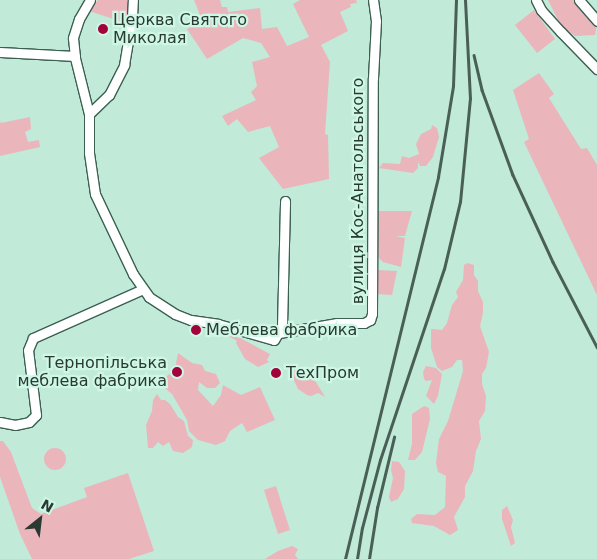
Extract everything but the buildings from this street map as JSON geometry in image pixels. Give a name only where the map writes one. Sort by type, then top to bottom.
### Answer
[{"type":"street","points":[[90,0],[79,19],[73,38],[74,56],[89,114],[89,153],[95,194],[129,267],[149,297],[158,304],[191,320],[277,337],[282,326],[286,201]]},
{"type":"street","points":[[89,114],[109,94],[124,65],[133,0]]},
{"type":"street","name":"вулиця Кос-Анатольського","points":[[277,337],[337,323],[364,322],[370,320],[372,314],[373,78],[376,21],[373,0]]},
{"type":"street","points":[[536,0],[541,10],[597,69]]},
{"type":"street","points":[[579,0],[597,21]]},
{"type":"street","points":[[0,52],[74,56]]},
{"type":"street","points":[[0,422],[15,425],[29,422],[36,415],[28,350],[33,338],[143,289]]},
{"type":"shaded area","points":[[98,0],[131,0],[129,24],[89,11]]},
{"type":"shaded area","points":[[194,0],[220,0],[222,7],[227,7],[228,12],[260,8],[262,29],[277,27],[287,46],[309,37],[293,4],[300,0],[356,0],[357,3],[350,4],[351,7],[340,12],[348,31],[321,45],[330,62],[325,134],[328,135],[329,179],[283,189],[259,158],[279,147],[270,126],[248,132],[237,119],[228,126],[222,116],[256,100],[251,92],[257,86],[252,62],[270,57],[261,43],[243,38],[207,59],[187,29],[202,20]]},
{"type":"shaded area","points":[[548,0],[575,0],[597,24],[595,35],[575,36],[561,26]]},
{"type":"shaded area","points":[[534,10],[555,39],[537,53],[515,25]]},
{"type":"shaded area","points":[[539,73],[554,94],[549,98],[581,149],[587,148],[597,165],[597,295],[524,142],[529,139],[513,90]]},
{"type":"shaded area","points":[[30,117],[31,129],[25,132],[28,142],[39,140],[40,147],[0,156],[0,121],[1,123]]},
{"type":"shaded area","points":[[432,125],[437,128],[439,137],[433,157],[426,166],[420,166],[418,162],[418,168],[413,173],[379,168],[383,163],[400,164],[402,156],[409,158],[419,154],[416,144],[421,134],[431,129]]},
{"type":"shaded area","points":[[378,211],[412,211],[405,236],[395,236],[405,238],[401,267],[383,262],[377,256],[375,226],[378,226]]},
{"type":"shaded area","points":[[467,263],[474,265],[474,275],[478,281],[478,291],[483,302],[480,326],[489,352],[486,368],[482,374],[482,384],[486,396],[485,411],[479,421],[481,439],[476,451],[473,471],[465,486],[465,497],[454,517],[458,530],[450,535],[434,526],[412,523],[411,519],[417,514],[435,515],[445,507],[446,476],[438,472],[436,463],[439,439],[448,421],[463,371],[462,360],[457,360],[452,367],[442,371],[437,367],[431,348],[431,329],[442,330],[447,323],[452,305],[458,297],[456,292],[463,280],[464,265]]},
{"type":"shaded area","points":[[377,270],[397,271],[392,295],[376,294]]},
{"type":"shaded area","points":[[227,331],[270,354],[267,360],[269,362],[258,367],[245,359],[236,343],[237,341],[225,334]]},
{"type":"shaded area","points":[[178,353],[192,363],[202,365],[205,371],[216,374],[220,383],[215,388],[207,388],[199,382],[198,390],[213,406],[221,395],[223,385],[241,395],[260,387],[275,420],[247,432],[242,423],[230,431],[225,441],[216,445],[198,440],[189,431],[187,420],[172,394],[155,380],[160,375],[166,377],[175,369]]},
{"type":"shaded area","points":[[426,366],[436,368],[442,374],[438,396],[434,404],[426,396],[432,380],[426,381],[424,379],[423,372]]},
{"type":"shaded area","points":[[297,368],[316,382],[325,397],[318,393],[311,396],[307,395],[298,389],[292,376],[292,372]]},
{"type":"shaded area","points":[[157,394],[161,400],[165,400],[170,404],[178,417],[184,421],[188,436],[193,440],[192,447],[183,453],[173,451],[169,442],[163,446],[158,442],[153,448],[148,448],[146,425],[152,411],[153,400]]},
{"type":"shaded area","points":[[424,406],[429,408],[430,419],[422,452],[415,460],[408,460],[412,444],[412,414]]},
{"type":"shaded area","points":[[0,441],[3,441],[11,452],[32,508],[41,514],[87,497],[84,488],[128,473],[154,551],[129,559],[32,559],[20,534],[0,477]]},
{"type":"shaded area","points":[[55,448],[65,455],[66,459],[59,469],[55,470],[45,463],[44,459],[51,449]]},
{"type":"shaded area","points":[[392,461],[399,462],[405,471],[404,489],[398,499],[391,502],[389,497],[393,478],[391,470]]},
{"type":"shaded area","points":[[276,486],[290,530],[278,534],[264,490]]},
{"type":"shaded area","points":[[507,506],[513,520],[511,527],[515,543],[511,546],[502,519],[502,510]]},
{"type":"shaded area","points":[[292,546],[298,549],[295,555],[298,559],[265,559],[278,551]]},
{"type":"railway","points":[[345,559],[438,177],[453,86],[456,0]]},
{"type":"railway","points":[[357,559],[362,528],[380,460],[444,269],[460,202],[470,99],[465,0]]},
{"type":"railway","points":[[474,55],[482,90],[513,175],[553,262],[597,347]]},
{"type":"railway","points":[[369,559],[377,508],[394,437]]},
{"type":"place","name":"Церква Святого Миколая","points":[[103,29]]},
{"type":"place","name":"Меблева фабрика","points":[[196,330]]},
{"type":"place","name":"Тернопільська меблева фабрика","points":[[177,372]]},
{"type":"place","name":"ТехПром","points":[[276,373]]}]
